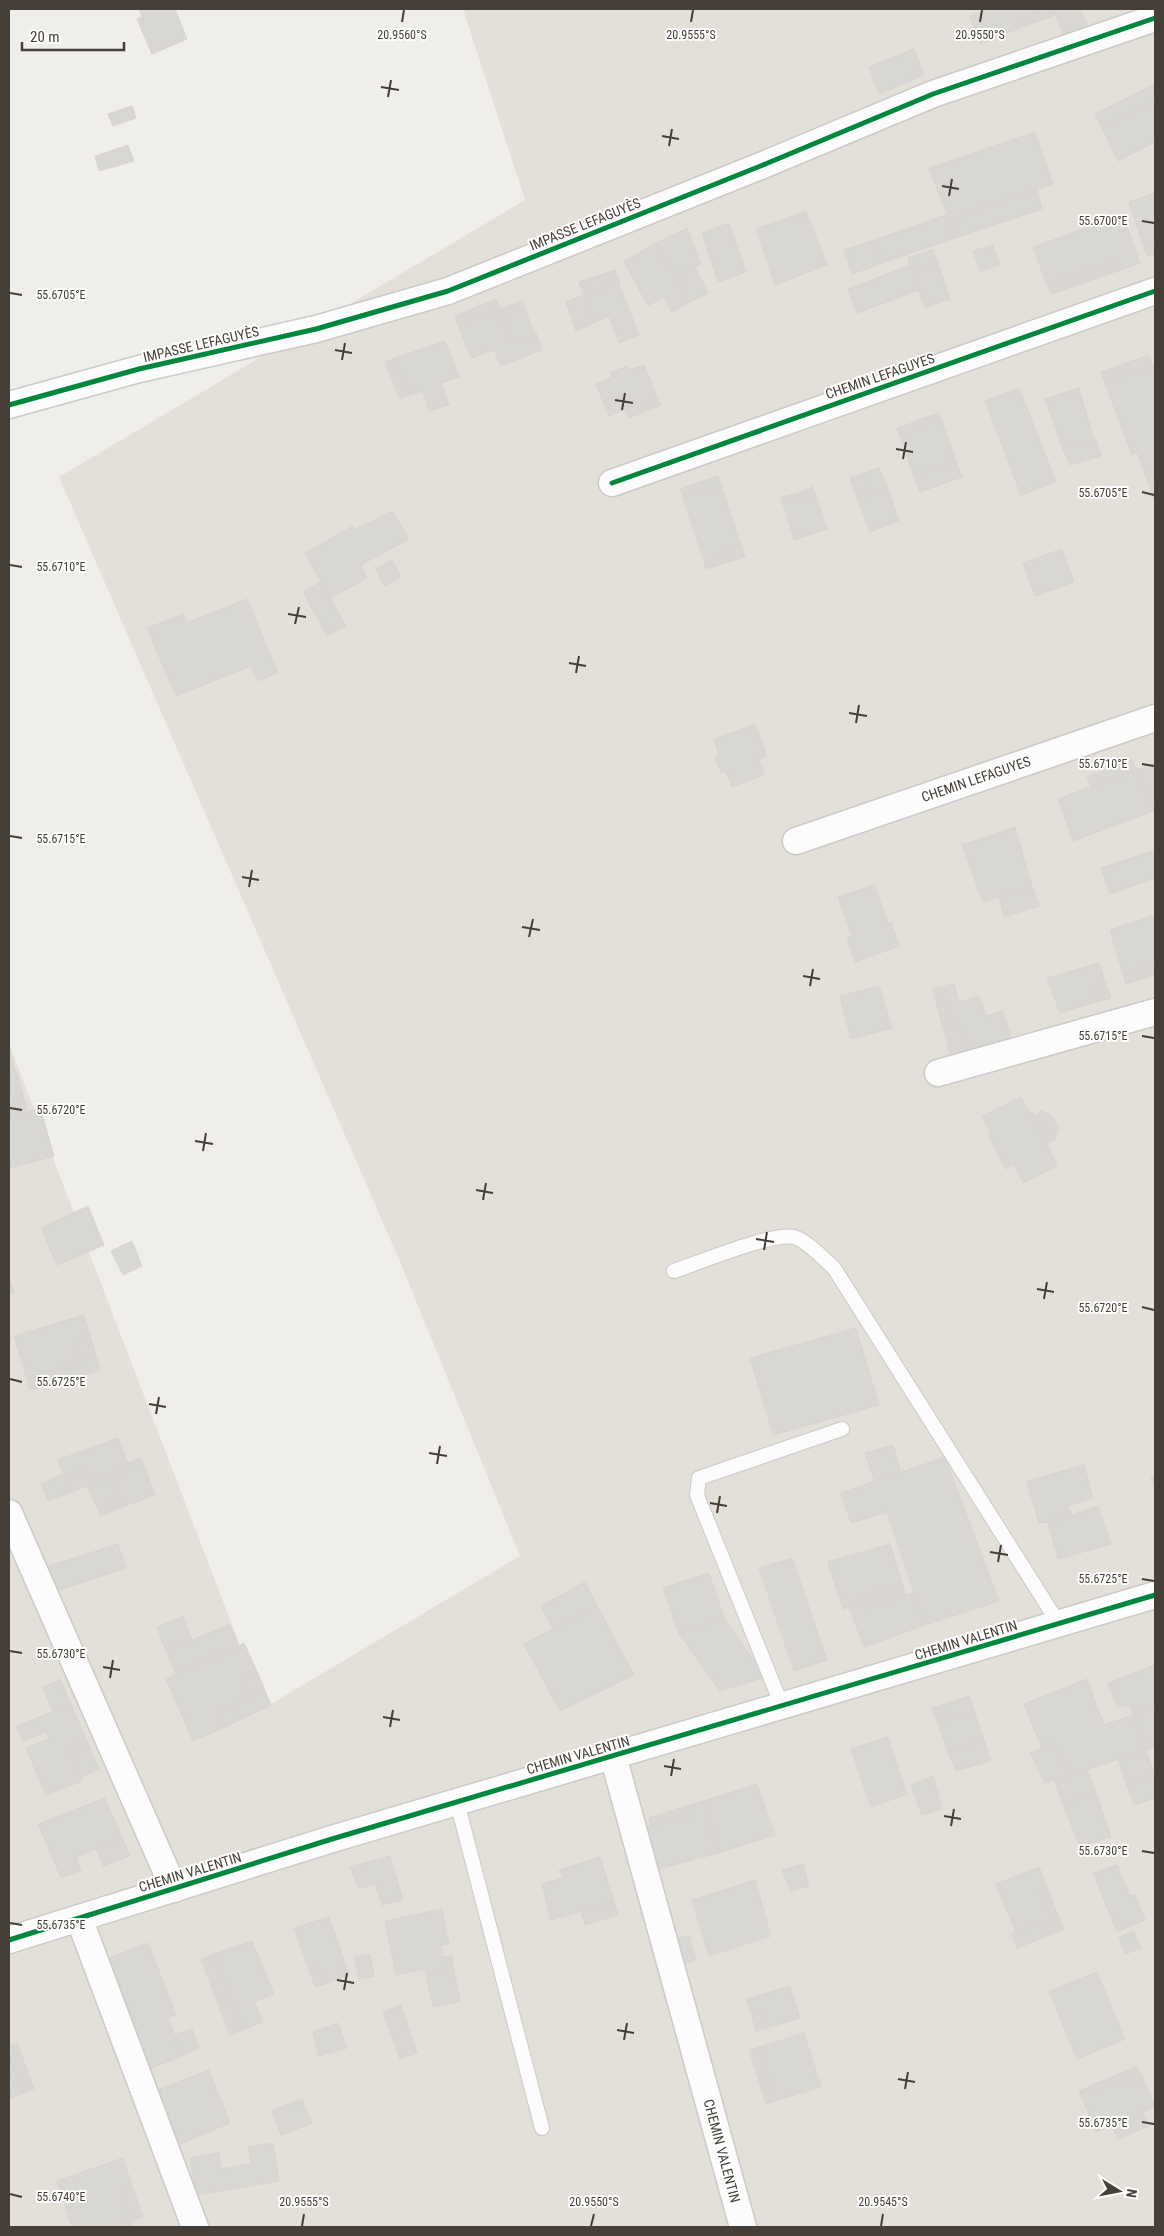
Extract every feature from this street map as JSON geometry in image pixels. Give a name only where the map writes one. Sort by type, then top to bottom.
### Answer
[{"type":"street","name":"IMPASSE LEFAGUYÈS","points":[[9,405],[139,369],[316,330],[448,291],[763,165],[933,94],[1155,18]]},
{"type":"street","name":"CHEMIN LEFAGUYES","points":[[612,483],[1155,291]]},
{"type":"street","name":"CHEMIN LEFAGUYES","points":[[796,841],[1155,718]]},
{"type":"street","points":[[938,1073],[1155,1012]]},
{"type":"street","name":"CHEMIN VALENTIN","points":[[9,1514],[174,1889]]},
{"type":"street","name":"CHEMIN VALENTIN","points":[[9,1940],[457,1802],[1155,1595]]},
{"type":"street","name":"CHEMIN VALENTIN","points":[[613,1756],[743,2227]]},
{"type":"street","points":[[79,1918],[194,2227]]},
{"type":"lane","points":[[674,1271],[763,1240],[794,1237],[834,1268],[1059,1624]]},
{"type":"lane","points":[[782,1706],[697,1495],[699,1478],[842,1429]]},
{"type":"lane","points":[[457,1802],[542,2128]]},
{"type":"shaded area","points":[[463,9],[1155,9],[1155,2227],[9,2227],[9,1044],[264,1708],[520,1556],[401,1264],[59,477],[525,200]]},
{"type":"building","points":[[139,9],[175,9],[187,39],[152,54],[137,19],[142,17]]},
{"type":"building","points":[[988,9],[1048,9],[1022,19],[1025,26],[980,44],[970,16]]},
{"type":"building","points":[[1048,9],[1054,9],[1056,15],[1025,26],[1022,19]]},
{"type":"building","points":[[1054,9],[1081,9],[1088,28],[1064,36]]},
{"type":"building","points":[[914,49],[924,75],[879,94],[869,67]]},
{"type":"building","points":[[1155,84],[1155,102],[1102,128],[1095,114]]},
{"type":"building","points":[[1155,102],[1155,142],[1118,161],[1102,128]]},
{"type":"building","points":[[132,106],[136,118],[113,126],[108,114]]},
{"type":"building","points":[[1035,132],[1053,184],[949,220],[929,168]]},
{"type":"building","points":[[128,145],[134,161],[99,171],[95,156]]},
{"type":"building","points":[[1037,190],[1042,209],[955,238],[949,220]]},
{"type":"building","points":[[1155,193],[1155,241],[1143,245],[1129,202]]},
{"type":"building","points":[[806,211],[827,265],[775,285],[756,229]]},
{"type":"building","points":[[946,215],[955,238],[883,263],[874,240]]},
{"type":"building","points":[[1123,215],[1140,263],[1115,272],[1112,262],[1047,285],[1033,247]]},
{"type":"building","points":[[729,223],[746,272],[718,282],[702,233]]},
{"type":"building","points":[[687,228],[701,264],[676,277],[656,243]]},
{"type":"building","points":[[874,240],[883,263],[852,274],[844,250]]},
{"type":"building","points":[[1155,241],[1155,254],[1147,256],[1143,245]]},
{"type":"building","points":[[656,243],[690,302],[672,312],[663,297],[648,306],[624,261]]},
{"type":"building","points":[[993,245],[1000,265],[980,271],[973,251]]},
{"type":"building","points":[[933,249],[938,263],[912,271],[908,258]]},
{"type":"building","points":[[1112,262],[1115,272],[1051,294],[1047,285]]},
{"type":"building","points":[[938,263],[950,299],[925,308],[912,271]]},
{"type":"building","points":[[910,265],[919,290],[857,313],[848,289]]},
{"type":"building","points":[[695,267],[708,293],[690,302],[676,277]]},
{"type":"building","points":[[615,270],[620,281],[584,295],[579,282]]},
{"type":"building","points":[[618,282],[639,335],[619,343],[609,316],[594,323],[584,295]]},
{"type":"building","points":[[584,295],[594,323],[576,331],[566,302]]},
{"type":"building","points":[[496,299],[500,309],[458,325],[455,316]]},
{"type":"building","points":[[522,301],[534,334],[512,343],[500,309]]},
{"type":"building","points":[[500,309],[512,343],[536,333],[542,350],[501,366],[494,350],[471,358],[458,325]]},
{"type":"building","points":[[445,341],[459,377],[441,383],[449,405],[429,411],[423,391],[409,395],[395,358]]},
{"type":"building","points":[[1149,355],[1153,366],[1105,383],[1101,372]]},
{"type":"building","points":[[395,358],[409,395],[400,399],[385,362]]},
{"type":"building","points":[[644,365],[657,397],[609,416],[596,384],[612,377],[610,373],[627,366],[629,370]]},
{"type":"building","points":[[1153,366],[1155,371],[1155,486],[1150,488],[1137,452],[1132,455],[1105,383]]},
{"type":"building","points":[[1019,388],[1056,482],[1021,495],[985,401]]},
{"type":"building","points":[[1079,388],[1094,440],[1063,449],[1045,399]]},
{"type":"building","points":[[657,397],[661,405],[629,418],[625,409]]},
{"type":"building","points":[[939,413],[956,461],[914,476],[900,436],[927,426],[924,418]]},
{"type":"building","points":[[924,418],[927,426],[900,436],[897,429]]},
{"type":"building","points":[[1096,439],[1101,456],[1070,465],[1063,449]]},
{"type":"building","points":[[956,461],[962,477],[920,492],[914,476]]},
{"type":"building","points":[[879,468],[888,489],[871,496],[868,487],[855,492],[850,478]]},
{"type":"building","points":[[718,476],[722,488],[703,494],[702,489],[682,495],[680,489]]},
{"type":"building","points":[[1155,486],[1155,503],[1150,488]]},
{"type":"building","points":[[813,487],[816,495],[800,501],[798,493]]},
{"type":"building","points":[[868,487],[871,496],[888,489],[899,521],[870,532],[855,492]]},
{"type":"building","points":[[722,488],[741,545],[722,551],[724,557],[705,564],[682,495],[702,489],[703,494]]},
{"type":"building","points":[[798,493],[800,501],[816,495],[827,529],[794,540],[781,497]]},
{"type":"building","points":[[392,511],[409,539],[361,565],[367,578],[330,598],[305,553],[353,526],[355,530]]},
{"type":"building","points":[[741,545],[745,557],[706,569],[705,564],[724,557],[722,551]]},
{"type":"building","points":[[1062,549],[1074,582],[1035,596],[1023,563]]},
{"type":"building","points":[[392,560],[401,577],[384,586],[376,569]]},
{"type":"building","points":[[321,582],[346,626],[327,636],[303,592]]},
{"type":"building","points":[[247,599],[278,673],[258,681],[251,666],[176,696],[147,628],[184,614],[187,623]]},
{"type":"building","points":[[755,724],[767,756],[759,760],[764,775],[732,787],[726,771],[721,773],[715,757],[719,755],[714,739]]},
{"type":"building","points":[[1132,760],[1136,770],[1091,787],[1087,777]]},
{"type":"building","points":[[1155,763],[1155,810],[1153,811],[1136,770]]},
{"type":"building","points":[[1136,770],[1153,811],[1073,841],[1058,799]]},
{"type":"building","points":[[1015,827],[1032,886],[983,902],[962,845]]},
{"type":"building","points":[[1155,850],[1155,878],[1110,894],[1101,868]]},
{"type":"building","points":[[874,885],[888,923],[891,922],[899,946],[855,962],[847,938],[852,936],[838,897]]},
{"type":"building","points":[[1032,886],[1039,906],[1004,917],[999,897]]},
{"type":"building","points":[[1155,915],[1155,964],[1123,974],[1110,930]]},
{"type":"building","points":[[1099,963],[1105,982],[1090,987],[1095,1002],[1060,1013],[1047,978]]},
{"type":"building","points":[[1155,964],[1155,975],[1126,984],[1123,974]]},
{"type":"building","points":[[1105,982],[1111,998],[1095,1002],[1090,987]]},
{"type":"building","points":[[954,984],[959,1002],[979,996],[986,1016],[1003,1011],[1012,1040],[971,1051],[936,988]]},
{"type":"building","points":[[879,986],[892,1028],[851,1039],[840,996]]},
{"type":"building","points":[[932,988],[936,988],[971,1051],[951,1057]]},
{"type":"building","points":[[11,1056],[20,1086],[9,1089],[9,1057]]},
{"type":"building","points":[[20,1086],[28,1112],[9,1118],[9,1089]]},
{"type":"building","points":[[1021,1097],[1030,1113],[1032,1111],[1057,1166],[1023,1183],[1014,1165],[1006,1169],[988,1134],[991,1133],[982,1116]]},
{"type":"building","points":[[40,1108],[54,1156],[9,1168],[9,1118]]},
{"type":"building","points":[[1041,1111],[1051,1115],[1059,1129],[1055,1139],[1048,1143],[1034,1116]]},
{"type":"building","points":[[88,1206],[104,1245],[57,1265],[41,1228]]},
{"type":"building","points":[[132,1241],[142,1266],[123,1275],[111,1251]]},
{"type":"building","points":[[9,1279],[15,1292],[9,1295]]},
{"type":"building","points":[[84,1315],[91,1339],[77,1344],[82,1363],[27,1379],[14,1336]]},
{"type":"building","points":[[856,1328],[879,1405],[773,1435],[750,1358]]},
{"type":"building","points":[[91,1339],[100,1370],[30,1390],[27,1379],[82,1363],[77,1344]]},
{"type":"building","points":[[118,1438],[130,1468],[92,1484],[86,1469],[65,1478],[58,1460]]},
{"type":"building","points":[[893,1445],[901,1472],[875,1482],[865,1453]]},
{"type":"building","points":[[945,1457],[999,1601],[925,1625],[887,1512],[851,1523],[841,1493]]},
{"type":"building","points":[[141,1458],[155,1495],[122,1507],[110,1476],[130,1468],[128,1463]]},
{"type":"building","points":[[1084,1465],[1093,1498],[1068,1506],[1071,1516],[1048,1523],[1039,1523],[1027,1481]]},
{"type":"building","points":[[86,1469],[92,1484],[72,1492],[66,1477]]},
{"type":"building","points":[[63,1474],[72,1492],[48,1501],[41,1484]]},
{"type":"building","points":[[110,1476],[119,1499],[97,1508],[87,1485]]},
{"type":"building","points":[[1155,1476],[1155,1490],[1151,1477]]},
{"type":"building","points":[[119,1499],[122,1507],[101,1516],[97,1508]]},
{"type":"building","points":[[1098,1506],[1111,1544],[1058,1559],[1048,1523]]},
{"type":"building","points":[[118,1544],[126,1568],[54,1592],[46,1567]]},
{"type":"building","points":[[890,1544],[902,1583],[861,1597],[863,1602],[843,1609],[828,1562]]},
{"type":"building","points":[[792,1558],[827,1660],[794,1671],[759,1568]]},
{"type":"building","points":[[709,1573],[724,1618],[679,1634],[663,1588]]},
{"type":"building","points":[[585,1582],[597,1606],[553,1629],[541,1606]]},
{"type":"building","points":[[902,1583],[905,1594],[866,1608],[861,1597]]},
{"type":"building","points":[[914,1592],[925,1625],[864,1647],[849,1607],[863,1602],[866,1608]]},
{"type":"building","points":[[597,1606],[634,1675],[560,1711],[524,1644]]},
{"type":"building","points":[[183,1616],[192,1640],[166,1651],[157,1627]]},
{"type":"building","points":[[724,1618],[766,1677],[720,1691],[679,1634]]},
{"type":"building","points":[[230,1624],[238,1646],[176,1674],[166,1651]]},
{"type":"building","points":[[244,1643],[256,1669],[241,1676],[251,1698],[219,1712],[225,1727],[193,1741],[166,1679]]},
{"type":"building","points":[[1155,1665],[1155,1708],[1133,1715],[1130,1705],[1117,1707],[1108,1683]]},
{"type":"building","points":[[256,1669],[271,1705],[225,1727],[219,1712],[251,1698],[241,1676]]},
{"type":"building","points":[[1087,1679],[1104,1725],[1133,1715],[1146,1750],[1068,1776],[1055,1744],[1042,1749],[1024,1704]]},
{"type":"building","points":[[61,1680],[71,1705],[53,1712],[43,1687]]},
{"type":"building","points":[[969,1696],[974,1711],[938,1723],[932,1708]]},
{"type":"building","points":[[71,1705],[86,1739],[69,1747],[82,1781],[46,1795],[26,1748],[49,1739],[46,1732],[23,1741],[16,1726]]},
{"type":"building","points":[[1155,1708],[1155,1747],[1146,1750],[1133,1715]]},
{"type":"building","points":[[974,1711],[984,1740],[948,1752],[938,1723]]},
{"type":"building","points":[[888,1737],[907,1794],[871,1807],[851,1749]]},
{"type":"building","points":[[86,1739],[99,1769],[81,1777],[69,1747]]},
{"type":"building","points":[[984,1740],[991,1761],[956,1771],[948,1752]]},
{"type":"building","points":[[1055,1744],[1068,1776],[1045,1783],[1030,1753]]},
{"type":"building","points":[[1146,1750],[1154,1773],[1126,1783],[1118,1760]]},
{"type":"building","points":[[1087,1769],[1096,1793],[1063,1804],[1054,1780]]},
{"type":"building","points":[[1154,1773],[1155,1798],[1134,1805],[1126,1783]]},
{"type":"building","points":[[933,1776],[942,1809],[922,1815],[911,1785]]},
{"type":"building","points":[[757,1784],[775,1835],[718,1853],[704,1801]]},
{"type":"building","points":[[1096,1793],[1111,1837],[1080,1847],[1063,1804]]},
{"type":"building","points":[[105,1798],[122,1838],[76,1857],[81,1871],[61,1878],[38,1824]]},
{"type":"building","points":[[704,1801],[718,1853],[647,1872],[636,1830],[689,1816],[686,1806]]},
{"type":"building","points":[[686,1806],[689,1816],[651,1826],[649,1818]]},
{"type":"building","points":[[122,1838],[130,1856],[103,1866],[96,1849]]},
{"type":"building","points":[[390,1856],[403,1900],[382,1905],[375,1884],[359,1889],[350,1867]]},
{"type":"building","points":[[600,1857],[614,1902],[551,1920],[542,1884],[563,1878],[559,1870]]},
{"type":"building","points":[[803,1864],[809,1886],[791,1891],[782,1870]]},
{"type":"building","points":[[1117,1865],[1130,1896],[1135,1895],[1145,1920],[1117,1932],[1093,1873]]},
{"type":"building","points":[[1039,1867],[1046,1885],[1040,1888],[1052,1919],[1016,1933],[996,1884]]},
{"type":"building","points":[[755,1880],[771,1936],[709,1956],[692,1900]]},
{"type":"building","points":[[1046,1885],[1058,1916],[1052,1919],[1040,1888]]},
{"type":"building","points":[[614,1902],[618,1915],[585,1925],[581,1912]]},
{"type":"building","points":[[442,1909],[449,1944],[441,1945],[443,1957],[452,1956],[453,1966],[426,1975],[425,1969],[396,1975],[385,1921]]},
{"type":"building","points":[[1058,1916],[1064,1929],[1017,1948],[1012,1934]]},
{"type":"building","points":[[329,1917],[349,1974],[325,1984],[317,1961],[307,1964],[294,1928]]},
{"type":"building","points":[[1134,1931],[1141,1948],[1125,1954],[1119,1937]]},
{"type":"building","points":[[689,1936],[696,1960],[678,1966],[671,1940]]},
{"type":"building","points":[[252,1941],[274,1994],[254,2002],[263,2022],[242,2030],[214,1954]]},
{"type":"building","points":[[148,1943],[176,2015],[168,2017],[182,2056],[149,2069],[107,1959]]},
{"type":"building","points":[[214,1954],[242,2030],[230,2035],[201,1959]]},
{"type":"building","points":[[370,1954],[374,1976],[359,1979],[354,1958]]},
{"type":"building","points":[[317,1961],[325,1984],[315,1987],[307,1964]]},
{"type":"building","points":[[453,1966],[460,2001],[433,2007],[426,1975]]},
{"type":"building","points":[[1097,1972],[1125,2039],[1077,2059],[1049,1991]]},
{"type":"building","points":[[790,1986],[800,2018],[766,2028],[762,2013],[752,2016],[746,1999]]},
{"type":"building","points":[[401,2005],[417,2053],[400,2059],[383,2012]]},
{"type":"building","points":[[762,2013],[766,2028],[756,2031],[752,2016]]},
{"type":"building","points":[[338,2023],[347,2048],[319,2056],[313,2032]]},
{"type":"building","points":[[192,2029],[199,2048],[182,2056],[174,2035]]},
{"type":"building","points":[[804,2033],[821,2087],[775,2101],[759,2047]]},
{"type":"building","points":[[17,2043],[34,2089],[24,2093],[9,2057],[9,2046]]},
{"type":"building","points":[[759,2047],[775,2101],[766,2104],[749,2050]]},
{"type":"building","points":[[9,2057],[24,2093],[9,2099]]},
{"type":"building","points":[[1137,2066],[1142,2076],[1080,2093],[1079,2091]]},
{"type":"building","points":[[209,2070],[230,2123],[178,2145],[157,2090]]},
{"type":"building","points":[[1142,2076],[1155,2107],[1096,2132],[1080,2093]]},
{"type":"building","points":[[302,2099],[312,2123],[281,2135],[272,2110]]},
{"type":"building","points":[[1143,2113],[1149,2126],[1118,2139],[1112,2126]]},
{"type":"building","points":[[273,2143],[279,2181],[196,2195],[190,2158],[219,2152],[221,2169],[251,2164],[248,2147]]},
{"type":"building","points":[[123,2158],[132,2186],[121,2190],[132,2221],[112,2227],[72,2227],[57,2181]]},
{"type":"building","points":[[132,2186],[143,2217],[132,2221],[121,2190]]},
{"type":"building","points":[[131,2221],[133,2227],[112,2227]]},
{"type":"cycle path","points":[[9,405],[139,369],[316,329],[448,291],[763,165],[933,94],[1155,18]]},
{"type":"cycle path","points":[[612,483],[1155,291]]},
{"type":"cycle path","points":[[9,1940],[332,1839],[1155,1595]]}]
